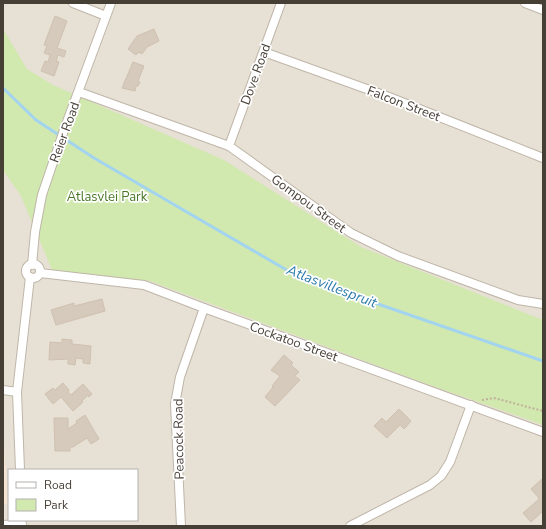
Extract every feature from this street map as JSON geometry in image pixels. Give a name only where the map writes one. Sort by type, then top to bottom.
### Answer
[{"type":"street","points":[[73,3],[106,16]]},
{"type":"street","name":"Reier Road","points":[[32,265],[34,232],[42,195],[56,152],[111,3]]},
{"type":"street","name":"Dove Road","points":[[229,146],[281,3]]},
{"type":"street","points":[[525,3],[543,10]]},
{"type":"street","name":"Falcon Street","points":[[264,52],[389,97],[543,158]]},
{"type":"street","name":"Gompou Street","points":[[79,92],[229,146],[351,233],[398,256],[518,300],[543,304]]},
{"type":"street","points":[[20,469],[17,392],[30,277],[28,276],[27,270],[32,265],[38,267],[40,274],[36,278],[30,277]]},
{"type":"street","name":"Cockatoo Street","points":[[40,274],[144,285],[543,432]]},
{"type":"street","name":"Peacock Road","points":[[181,526],[176,404],[180,377],[204,308]]},
{"type":"street","points":[[3,390],[17,392]]},
{"type":"street","points":[[350,526],[430,485],[441,476],[450,462],[471,405]]},
{"type":"street","points":[[3,525],[22,523]]},
{"type":"path","points":[[471,405],[485,399],[494,398],[543,411]]},
{"type":"shaded area","points":[[3,3],[543,3],[543,526],[3,526]]},
{"type":"shaded area","points":[[3,429],[8,504],[3,504]]},
{"type":"green space","name":"Atlasvlei Park","points":[[3,29],[27,69],[53,85],[224,160],[361,247],[543,320],[543,425],[416,380],[150,281],[52,270],[21,196],[3,170]]},
{"type":"building","points":[[55,16],[67,21],[57,48],[66,51],[64,57],[58,55],[56,61],[59,62],[54,76],[41,71],[45,61],[48,62],[50,55],[44,53],[47,46],[44,45]]},
{"type":"building","points":[[154,29],[159,41],[147,47],[142,54],[139,52],[136,55],[128,49],[137,36]]},
{"type":"building","points":[[133,62],[144,66],[138,81],[140,82],[138,86],[136,86],[135,91],[122,88]]},
{"type":"building","points":[[102,299],[105,311],[56,325],[51,310],[74,303],[74,306]]},
{"type":"building","points":[[62,339],[72,340],[72,344],[91,346],[90,364],[83,363],[83,359],[76,358],[75,365],[68,364],[68,359],[49,360],[50,342],[62,343]]},
{"type":"building","points":[[284,355],[293,363],[291,365],[299,372],[295,376],[300,380],[275,406],[265,397],[280,376],[271,370]]},
{"type":"building","points":[[63,383],[71,395],[83,384],[92,394],[89,397],[88,395],[73,411],[61,397],[53,404],[45,394],[53,388],[55,390]]},
{"type":"building","points":[[399,409],[411,421],[404,429],[400,425],[387,438],[374,426],[382,418],[386,422]]},
{"type":"building","points":[[85,415],[99,439],[91,444],[87,438],[73,447],[70,447],[70,451],[55,451],[54,418],[68,418],[68,429]]},
{"type":"building","points":[[543,478],[543,511],[531,522],[523,513],[538,500],[539,498],[531,489]]},
{"type":"waterway","name":"Atlasvillespruit","points":[[3,88],[36,120],[94,158],[297,276],[543,361]]}]
